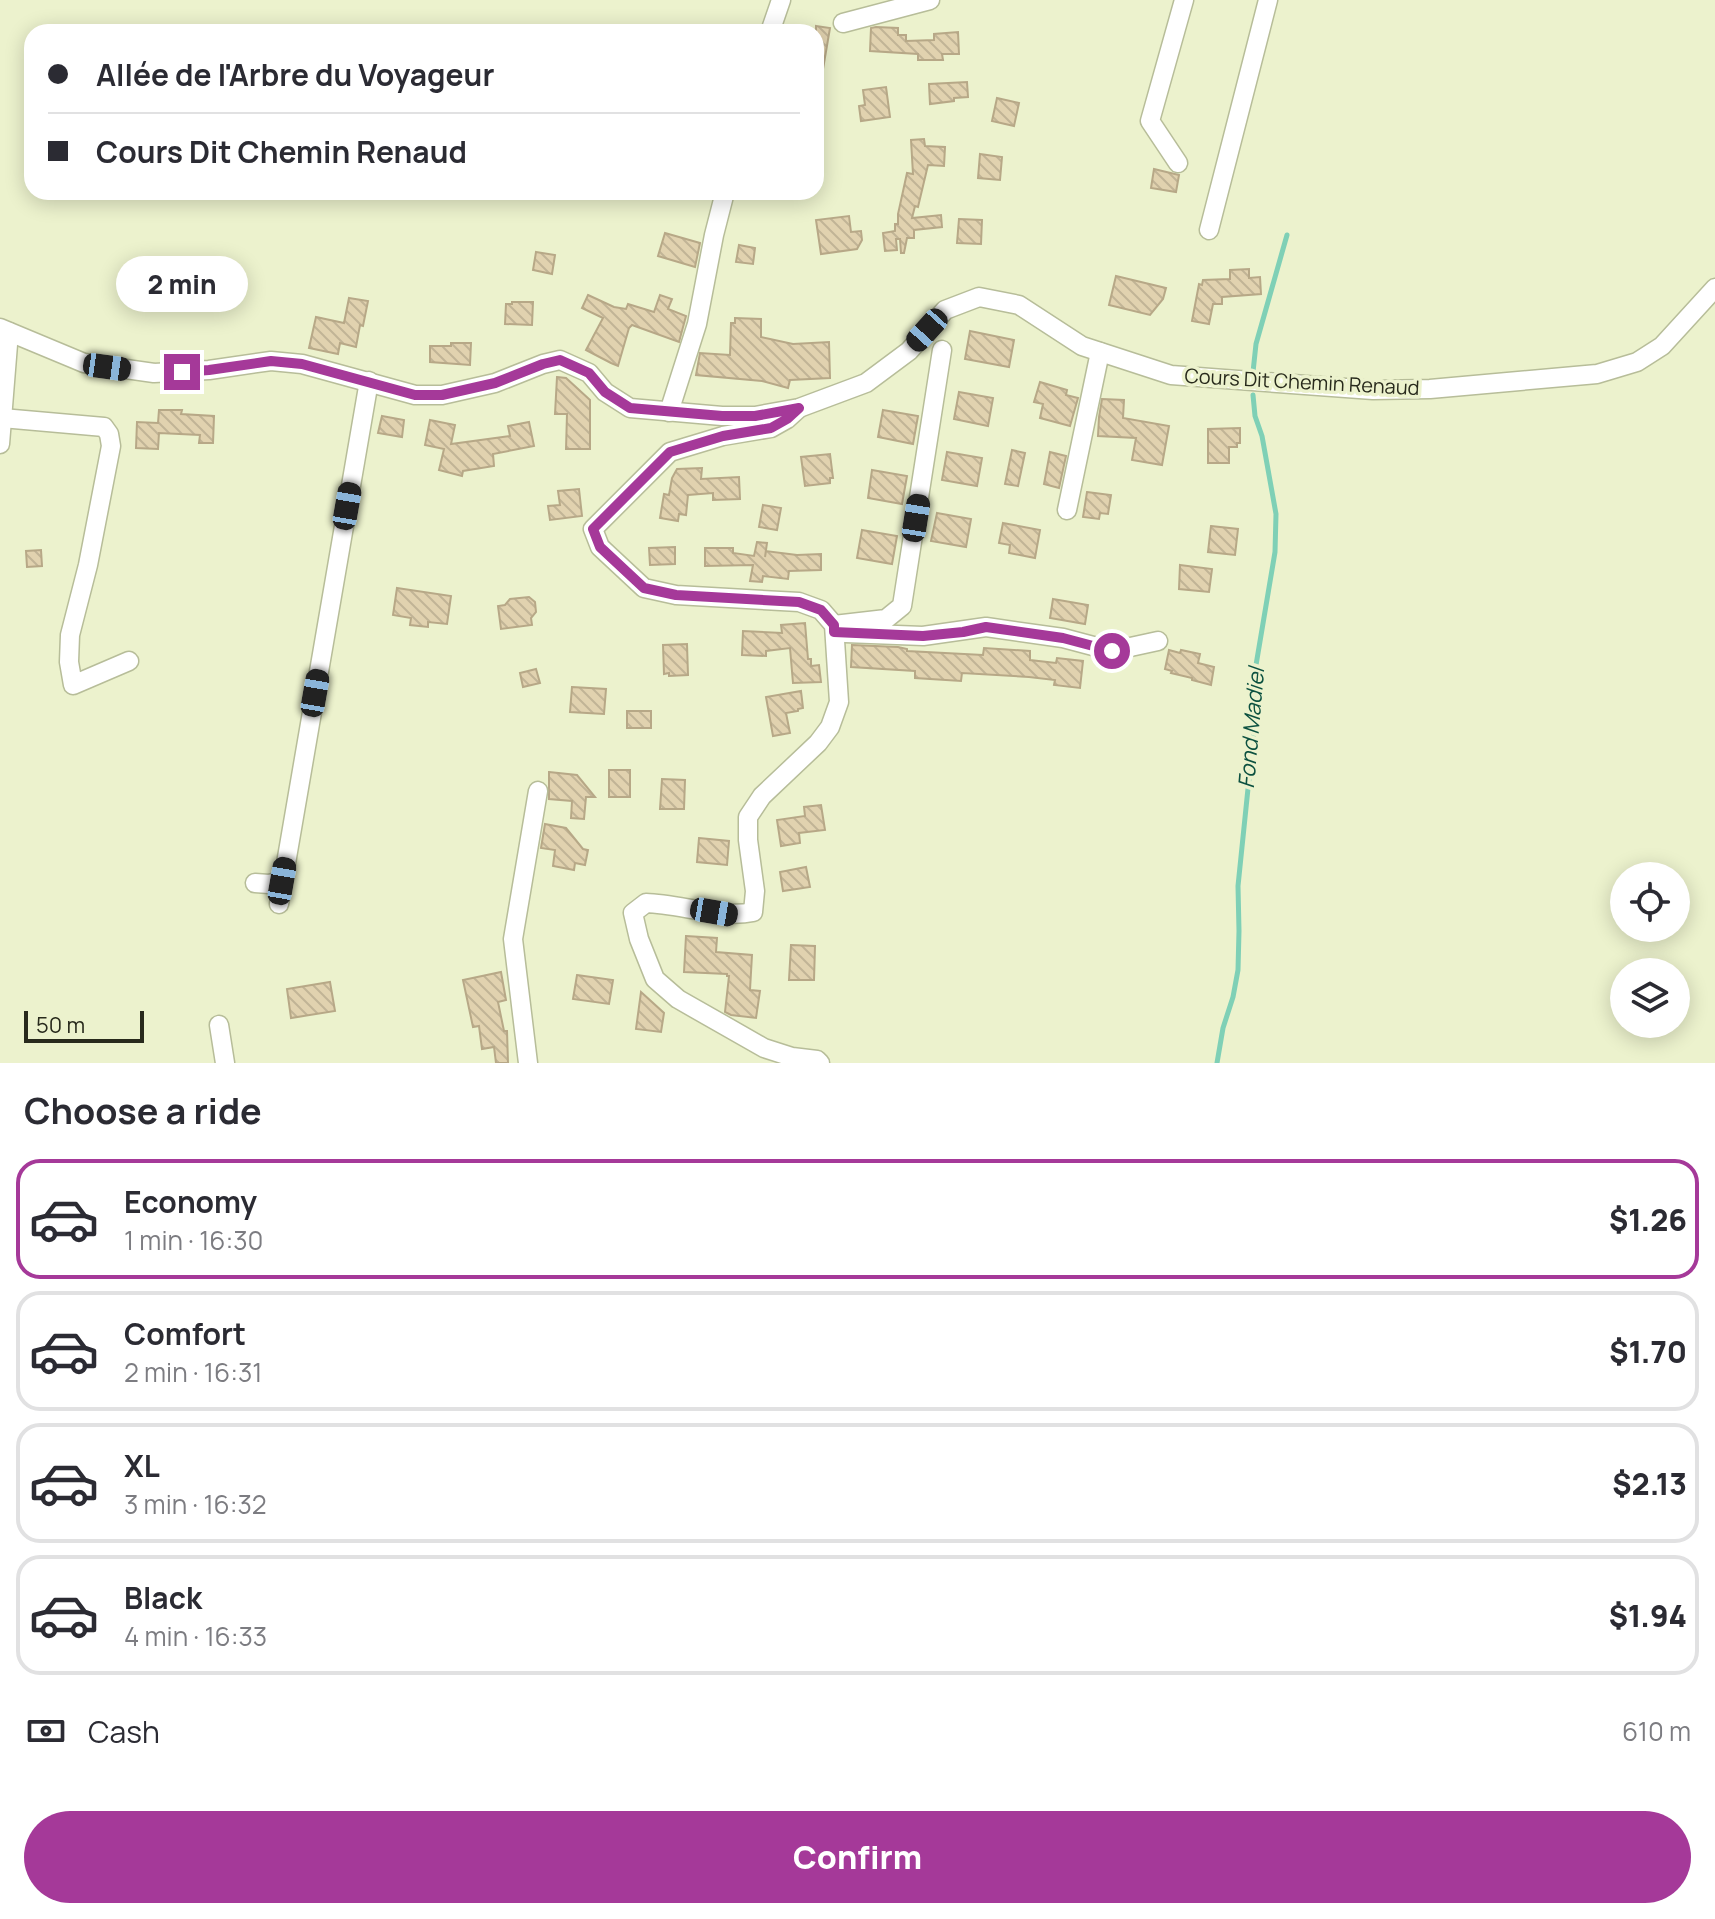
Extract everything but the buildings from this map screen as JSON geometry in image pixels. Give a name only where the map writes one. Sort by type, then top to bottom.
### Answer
[{"type":"street","points":[[773,24],[781,0]]},
{"type":"street","points":[[843,23],[930,0]]},
{"type":"street","points":[[1178,163],[1150,121],[1184,0]]},
{"type":"street","points":[[1209,230],[1268,0]]},
{"type":"street","points":[[669,412],[697,324],[723,200]]},
{"type":"street","name":"Cours Dit Chemin Renaud","points":[[4,330],[84,363],[154,373],[209,370],[271,361],[302,364],[415,395],[442,395],[495,383],[560,360],[589,373],[605,392],[630,408],[755,416],[799,408],[866,383],[909,351],[945,310],[979,297],[1019,305],[1082,346],[1171,375],[1373,390],[1430,389],[1597,374],[1637,362],[1662,346],[1715,288]]},
{"type":"street","points":[[0,444],[4,330]]},
{"type":"street","points":[[834,628],[886,619],[902,606],[942,350]]},
{"type":"street","points":[[1067,510],[1100,352]]},
{"type":"street","points":[[279,904],[369,381]]},
{"type":"street","points":[[799,408],[771,428],[723,436],[670,452],[593,529],[600,547],[644,588],[676,595],[799,602],[821,610],[834,628],[839,702],[830,727],[818,743],[762,796],[748,817],[755,891],[753,912],[738,916],[666,903],[646,903],[633,913],[639,939],[655,979],[678,999],[764,1048],[820,1063]]},
{"type":"street","points":[[2,418],[104,427],[109,434],[111,446],[91,550],[70,635],[69,662],[73,685],[129,661]]},
{"type":"street","points":[[834,628],[923,636],[986,627],[1063,638],[1112,651],[1158,641]]},
{"type":"street","points":[[528,1063],[513,939],[538,791]]},
{"type":"street","points":[[255,883],[282,881]]},
{"type":"street","points":[[219,1025],[225,1063]]},
{"type":"waterway","name":"Fond Madiel","points":[[1253,372],[1256,344],[1287,235]]},
{"type":"waterway","name":"Fond Madiel","points":[[1217,1063],[1238,970],[1238,886],[1254,730],[1254,677],[1275,552],[1276,514],[1253,395]]},
{"type":"route","points":[[182,372],[271,361],[302,364],[415,395],[442,395],[495,383],[560,360],[589,373],[605,392],[630,408],[755,416],[799,408],[771,428],[723,436],[670,452],[593,529],[600,547],[644,588],[676,595],[799,602],[821,610],[834,625],[834,632],[923,636],[986,627],[1063,638],[1112,651]]}]
